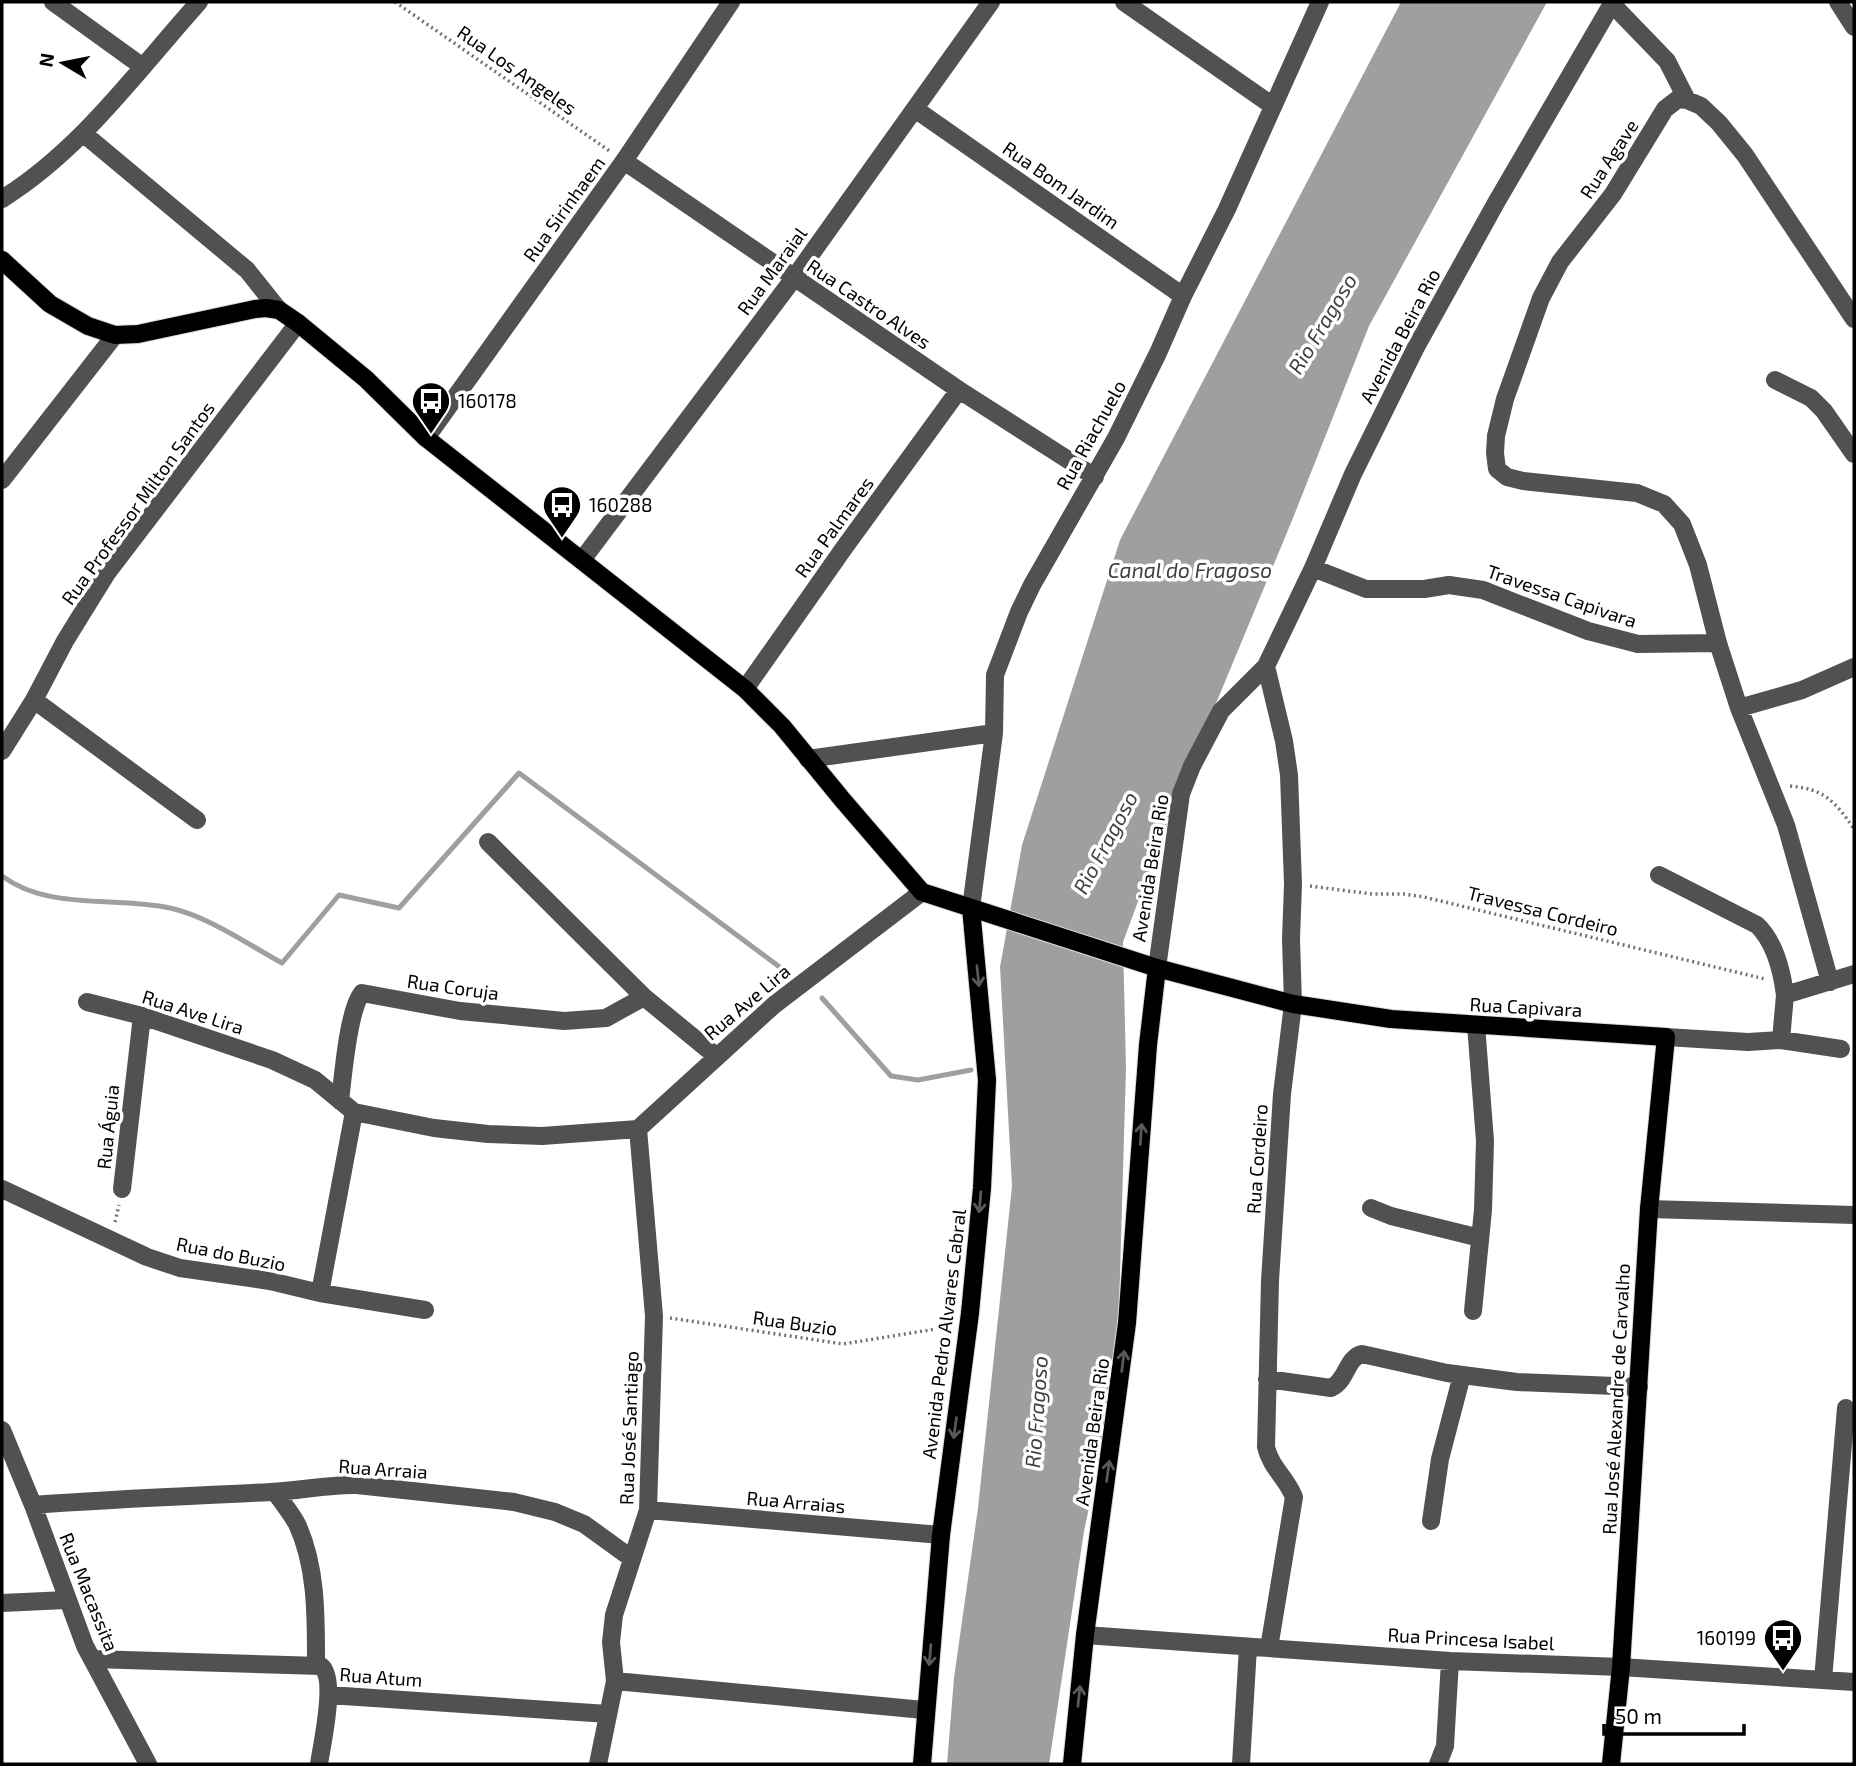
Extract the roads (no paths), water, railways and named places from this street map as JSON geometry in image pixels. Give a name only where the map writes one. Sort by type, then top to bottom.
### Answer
[{"type":"main road","points":[[2,260],[50,304],[88,326],[115,335],[138,334],[255,309],[279,310],[366,379],[426,438],[746,689],[782,726],[922,892],[1157,968]]},
{"type":"main road","name":"Avenida Pedro Alvares Cabral","points":[[922,1764],[940,1535],[970,1313],[982,1188],[987,1080],[979,909]]},
{"type":"main road","name":"Rua Capivara","points":[[1157,968],[1293,1003],[1355,1015],[1476,1026],[1667,1037]]},
{"type":"main road","name":"Avenida Beira Rio","points":[[1072,1764],[1085,1635],[1128,1323],[1148,1045],[1157,968]]},
{"type":"main road","name":"Rua José Alexandre de Carvalho","points":[[1611,1764],[1621,1667],[1648,1209],[1667,1037]]},
{"type":"street","points":[[53,2],[143,67]]},
{"type":"street","points":[[2,200],[31,180],[84,134],[199,2]]},
{"type":"street","name":"Rua Sirinhaem","points":[[426,438],[624,161],[731,2]]},
{"type":"street","name":"Rua Maraial","points":[[582,560],[794,278],[991,2]]},
{"type":"street","points":[[1124,2],[1273,106]]},
{"type":"street","name":"Rua Riachuelo","points":[[979,909],[994,733],[995,675],[1032,585],[1095,477],[1158,353],[1227,209],[1320,2]]},
{"type":"street","points":[[1838,2],[1854,27]]},
{"type":"street","points":[[1613,3],[1667,61],[1687,100],[1701,106],[1719,123],[1745,155],[1854,319]]},
{"type":"street","name":"Avenida Beira Rio","points":[[1157,968],[1181,794],[1192,766],[1221,711],[1266,666],[1313,568],[1353,474],[1415,349],[1497,201],[1613,3]]},
{"type":"street","name":"Rua Agave","points":[[1687,100],[1678,99],[1665,109],[1613,194],[1560,262],[1541,298],[1505,399],[1495,453],[1496,466],[1502,474],[1514,479],[1626,490],[1654,498],[1673,512],[1689,539],[1718,643]]},
{"type":"street","name":"Rua Bom Jardim","points":[[915,109],[1183,296]]},
{"type":"street","points":[[84,134],[247,270],[279,310]]},
{"type":"street","name":"Rua Castro Alves","points":[[624,161],[959,390],[1095,477]]},
{"type":"street","name":"Rua Professor Milton Santos","points":[[2,751],[107,573],[298,323]]},
{"type":"street","points":[[2,480],[115,335]]},
{"type":"street","points":[[1775,380],[1811,398],[1824,411],[1854,454]]},
{"type":"street","name":"Rua Palmares","points":[[746,689],[959,390]]},
{"type":"street","name":"Travessa Capivara","points":[[1313,568],[1366,589],[1424,589],[1448,584],[1483,590],[1588,631],[1638,644],[1718,643]]},
{"type":"street","points":[[1718,643],[1739,708],[1786,825],[1830,982]]},
{"type":"street","name":"Rua Cordeiro","points":[[1266,666],[1284,741],[1289,775],[1293,884],[1293,1003],[1282,1094],[1277,1171],[1266,1379],[1266,1447],[1268,1458],[1294,1497],[1269,1648]]},
{"type":"street","points":[[1739,708],[1802,690],[1854,667]]},
{"type":"street","points":[[34,700],[197,820]]},
{"type":"street","points":[[808,759],[994,733]]},
{"type":"street","points":[[488,842],[644,997],[716,1056]]},
{"type":"street","points":[[1660,875],[1758,925],[1764,931],[1773,949],[1785,989],[1782,1040]]},
{"type":"street","name":"Rua Ave Lira","points":[[87,1002],[142,1016],[272,1060],[328,1088],[347,1107],[434,1128],[542,1136],[638,1129],[716,1056],[802,982],[922,892]]},
{"type":"street","points":[[1785,989],[1830,982],[1854,974]]},
{"type":"street","name":"Rua Coruja","points":[[347,1107],[351,1030],[358,999],[362,993],[460,1011],[564,1021],[606,1018],[644,997]]},
{"type":"street","name":"Rua Águia","points":[[122,1189],[142,1016]]},
{"type":"street","points":[[1472,1311],[1480,1238],[1485,1141],[1476,1026]]},
{"type":"street","name":"Rua Capivara","points":[[1667,1037],[1748,1042],[1782,1040],[1841,1049]]},
{"type":"street","points":[[320,1293],[347,1107]]},
{"type":"street","name":"Rua José Santiago","points":[[598,1764],[615,1681],[612,1630],[618,1600],[648,1510],[654,1316],[638,1129]]},
{"type":"street","name":"Rua do Buzio","points":[[2,1189],[147,1257],[180,1268],[270,1281],[320,1293],[425,1310]]},
{"type":"street","points":[[1371,1208],[1391,1216],[1480,1238]]},
{"type":"street","points":[[1648,1209],[1854,1215]]},
{"type":"street","points":[[1266,1379],[1331,1388],[1339,1383],[1354,1357],[1362,1354],[1462,1375],[1517,1382],[1639,1387]]},
{"type":"street","points":[[1431,1521],[1440,1459],[1462,1375]]},
{"type":"street","points":[[1823,1680],[1846,1408]]},
{"type":"street","name":"Rua Macassita","points":[[2,1430],[33,1505],[66,1600],[92,1659],[148,1764]]},
{"type":"street","name":"Rua Arraia","points":[[33,1505],[357,1485],[514,1502],[555,1512],[584,1524],[631,1558]]},
{"type":"street","points":[[275,1492],[296,1523],[308,1555],[316,1611],[316,1665]]},
{"type":"street","name":"Rua Arraias","points":[[648,1510],[940,1535]]},
{"type":"street","points":[[2,1603],[66,1600]]},
{"type":"street","name":"Rua Princesa Isabel","points":[[1085,1635],[1450,1661],[1621,1667],[1854,1682]]},
{"type":"street","points":[[1241,1764],[1248,1647]]},
{"type":"street","name":"Rua Atum","points":[[92,1659],[316,1665],[327,1673],[329,1695],[608,1714]]},
{"type":"street","points":[[1438,1764],[1445,1746],[1450,1661]]},
{"type":"street","points":[[615,1681],[925,1710]]},
{"type":"street","points":[[319,1764],[329,1695]]},
{"type":"water","name":"Canal do Fragoso","points":[[1401,2],[1547,2],[1369,326],[1173,807],[1123,942],[1126,1068],[1117,1378],[1084,1531],[1049,1764],[947,1764],[954,1678],[978,1508],[1012,1186],[1000,967],[1022,845],[1120,540]]},
{"type":"waterway","points":[[2,876],[20,887],[40,894],[83,901],[149,905],[185,912],[214,924],[282,963],[339,895],[399,908],[519,773],[789,974]]},
{"type":"waterway","points":[[822,998],[891,1076],[918,1080],[971,1070]]},
{"type":"place","name":"160178","points":[[431,435]]},
{"type":"place","name":"160288","points":[[562,539]]},
{"type":"place","name":"160199","points":[[1783,1672]]},
{"type":"water label","name":"Rio Fragoso","points":[[1323,324]]},
{"type":"water label","name":"Rio Fragoso","points":[[1106,843]]},
{"type":"water label","name":"Rio Fragoso","points":[[1037,1412]]}]
